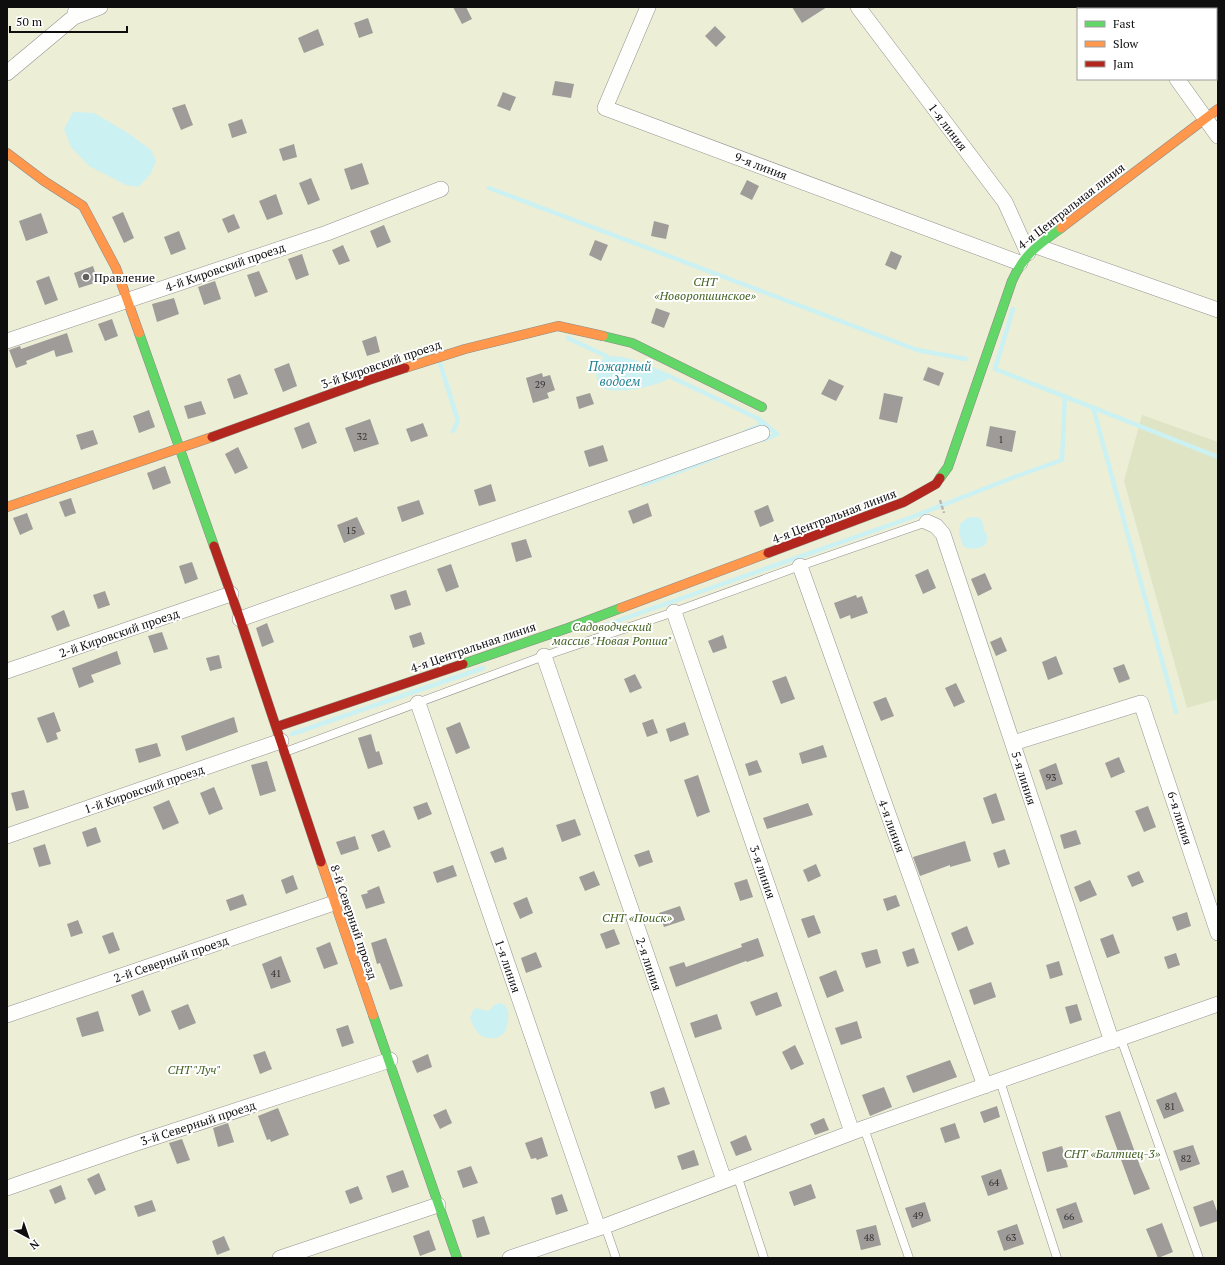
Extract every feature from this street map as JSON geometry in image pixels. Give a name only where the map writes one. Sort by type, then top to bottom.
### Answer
[{"type":"street","points":[[7,73],[76,12],[100,7]]},
{"type":"street","name":"9-я линия","points":[[648,7],[605,108],[1028,254]]},
{"type":"street","name":"1-я линия","points":[[858,7],[1005,202],[1028,254]]},
{"type":"street","points":[[1179,80],[1218,136]]},
{"type":"street","name":"4-я Центральная линия","points":[[276,727],[568,628],[904,502],[936,484],[948,467],[1012,281],[1028,254],[1218,109]]},
{"type":"street","name":"8-й Северный проезд","points":[[7,153],[44,181],[83,206],[116,268],[240,619],[334,903],[390,1060],[457,1258]]},
{"type":"street","name":"4-й Кировский проезд","points":[[7,341],[327,233],[441,189]]},
{"type":"street","points":[[1028,254],[1218,310]]},
{"type":"street","name":"3-й Кировский проезд","points":[[7,507],[179,449],[369,380],[465,349],[558,326],[632,343],[762,407]]},
{"type":"street","points":[[240,619],[762,433]]},
{"type":"street","name":"5-я линия","points":[[927,522],[936,526],[943,534],[1013,743],[1117,1040]]},
{"type":"street","name":"4-я линия","points":[[800,566],[985,1086]]},
{"type":"street","name":"2-й Кировский проезд","points":[[7,672],[231,594]]},
{"type":"street","name":"3-я линия","points":[[674,612],[858,1130]]},
{"type":"street","name":"2-я линия","points":[[544,656],[730,1178]]},
{"type":"street","name":"1-я линия","points":[[418,703],[601,1227]]},
{"type":"street","name":"6-я линия","points":[[1013,743],[1141,703],[1218,933]]},
{"type":"street","name":"1-й Кировский проезд","points":[[7,836],[283,746]]},
{"type":"street","name":"2-й Северный проезд","points":[[7,1015],[334,903]]},
{"type":"street","points":[[510,1258],[601,1227],[858,1130],[1000,1082],[1218,1004]]},
{"type":"street","name":"3-й Северный проезд","points":[[7,1188],[134,1144],[390,1060]]},
{"type":"street","points":[[280,1258],[438,1205]]},
{"type":"lane","points":[[283,746],[418,703],[544,656],[674,612],[927,522]]},
{"type":"lane","points":[[1117,1040],[1199,1258]]},
{"type":"lane","points":[[1000,1082],[1057,1258]]},
{"type":"lane","points":[[858,1130],[909,1258]]},
{"type":"lane","points":[[730,1178],[764,1258]]},
{"type":"lane","points":[[601,1227],[616,1258]]},
{"type":"path","points":[[940,500],[944,511]]},
{"type":"green space","name":"Садоводческий массив \"Новая Ропша\"","points":[[7,7],[1218,7],[1218,1258],[7,1258]]},
{"type":"green space","points":[[1142,415],[1218,442],[1218,699],[1187,708],[1124,481]]},
{"type":"water","points":[[73,112],[94,113],[128,133],[151,150],[156,161],[151,173],[139,187],[126,185],[89,166],[71,147],[64,129]]},
{"type":"water","name":"Пожарный водоем","points":[[606,356],[622,357],[645,363],[667,373],[668,379],[663,382],[637,389],[618,391],[604,388],[598,381],[596,371],[599,363]]},
{"type":"water","points":[[967,518],[980,518],[982,521],[987,539],[984,546],[971,549],[963,546],[959,533],[960,524]]},
{"type":"water","points":[[500,1003],[506,1006],[508,1013],[506,1030],[499,1037],[486,1038],[479,1034],[470,1017],[475,1008],[489,1011],[494,1005]]},
{"type":"building","points":[[453,7],[466,7],[472,19],[462,24]]},
{"type":"building","points":[[792,7],[827,7],[802,23]]},
{"type":"building","points":[[368,18],[373,33],[359,38],[354,23]]},
{"type":"building","points":[[715,26],[726,37],[716,47],[705,36]]},
{"type":"building","points":[[318,29],[324,45],[304,53],[298,38]]},
{"type":"building","points":[[555,81],[574,84],[571,98],[552,95]]},
{"type":"building","points":[[503,92],[516,97],[510,111],[497,106]]},
{"type":"building","points":[[185,104],[193,125],[181,130],[172,108]]},
{"type":"building","points":[[242,119],[247,133],[232,138],[228,124]]},
{"type":"building","points":[[294,144],[297,157],[283,161],[279,149]]},
{"type":"building","points":[[362,163],[369,184],[351,190],[344,169]]},
{"type":"building","points":[[311,178],[320,200],[308,205],[299,183]]},
{"type":"building","points":[[747,180],[759,186],[752,200],[740,194]]},
{"type":"building","points":[[276,194],[283,214],[267,220],[259,201]]},
{"type":"building","points":[[123,212],[134,238],[124,243],[112,217]]},
{"type":"building","points":[[41,213],[48,233],[26,241],[19,221]]},
{"type":"building","points":[[234,214],[240,228],[228,233],[222,219]]},
{"type":"building","points":[[654,221],[669,225],[666,239],[651,236]]},
{"type":"building","points":[[384,225],[391,242],[377,248],[370,231]]},
{"type":"building","points":[[179,231],[186,249],[171,255],[164,237]]},
{"type":"building","points":[[595,240],[608,245],[601,261],[589,255]]},
{"type":"building","points":[[343,245],[350,261],[339,265],[332,250]]},
{"type":"building","points":[[891,251],[902,256],[896,270],[885,265]]},
{"type":"building","points":[[302,254],[309,275],[296,280],[288,259]]},
{"type":"building","name":"Правление","points":[[93,266],[98,282],[79,288],[74,273]]},
{"type":"building","points":[[259,271],[268,292],[255,297],[247,275]]},
{"type":"building","points":[[49,276],[58,300],[45,305],[36,281]]},
{"type":"building","points":[[215,281],[221,299],[204,305],[198,287]]},
{"type":"building","points":[[174,298],[179,314],[157,322],[152,304]]},
{"type":"building","points":[[656,308],[670,313],[664,328],[651,323]]},
{"type":"building","points":[[112,319],[118,336],[105,341],[98,324]]},
{"type":"building","points":[[67,333],[73,352],[56,357],[54,350],[26,361],[27,364],[16,368],[9,350],[20,346],[21,349]]},
{"type":"building","points":[[376,336],[380,352],[367,356],[362,341]]},
{"type":"building","points":[[289,363],[297,386],[283,392],[274,369]]},
{"type":"building","points":[[928,367],[944,373],[939,386],[923,380]]},
{"type":"building","points":[[542,373],[543,377],[550,375],[555,390],[547,393],[549,398],[533,403],[526,378]]},
{"type":"building","points":[[240,374],[248,394],[234,399],[227,379]]},
{"type":"building","points":[[829,379],[844,386],[836,401],[821,394]]},
{"type":"building","points":[[590,393],[594,404],[579,409],[576,397]]},
{"type":"building","points":[[884,393],[903,397],[897,423],[879,419]]},
{"type":"building","points":[[201,401],[206,414],[188,419],[184,406]]},
{"type":"building","points":[[149,410],[155,427],[139,433],[133,416]]},
{"type":"building","points":[[370,419],[379,444],[354,452],[345,428]]},
{"type":"building","points":[[309,422],[317,443],[302,449],[294,428]]},
{"type":"building","points":[[423,423],[428,436],[411,442],[406,429]]},
{"type":"building","points":[[990,426],[1016,431],[1012,452],[986,446]]},
{"type":"building","points":[[93,430],[98,444],[81,450],[76,435]]},
{"type":"building","points":[[603,445],[608,461],[589,467],[584,451]]},
{"type":"building","points":[[238,447],[248,468],[235,474],[225,454]]},
{"type":"building","points":[[165,466],[171,483],[153,490],[147,473]]},
{"type":"building","points":[[491,484],[496,501],[479,506],[474,490]]},
{"type":"building","points":[[71,498],[76,513],[65,517],[59,502]]},
{"type":"building","points":[[419,500],[424,514],[402,522],[397,507]]},
{"type":"building","points":[[648,503],[652,516],[633,524],[628,511]]},
{"type":"building","points":[[768,505],[774,521],[760,527],[754,511]]},
{"type":"building","points":[[27,513],[33,529],[20,535],[13,518]]},
{"type":"building","points":[[357,517],[365,534],[344,543],[337,525]]},
{"type":"building","points":[[526,539],[532,557],[516,562],[511,543]]},
{"type":"building","points":[[192,562],[198,579],[185,584],[179,566]]},
{"type":"building","points":[[451,564],[459,587],[446,592],[437,569]]},
{"type":"building","points":[[928,569],[936,588],[923,594],[915,575]]},
{"type":"building","points":[[985,573],[992,589],[978,596],[971,579]]},
{"type":"building","points":[[406,590],[411,605],[395,610],[390,595]]},
{"type":"building","points":[[105,591],[110,605],[98,609],[93,595]]},
{"type":"building","points":[[856,595],[857,598],[862,596],[868,613],[851,619],[850,615],[840,619],[834,603]]},
{"type":"building","points":[[64,610],[70,626],[57,631],[51,616]]},
{"type":"building","points":[[267,623],[274,642],[262,647],[256,628]]},
{"type":"building","points":[[162,632],[168,649],[154,653],[148,636]]},
{"type":"building","points":[[421,632],[425,644],[413,648],[409,636]]},
{"type":"building","points":[[723,635],[727,648],[713,653],[708,641]]},
{"type":"building","points":[[1001,637],[1007,651],[996,656],[990,642]]},
{"type":"building","points":[[117,651],[121,664],[91,675],[94,682],[79,688],[72,668]]},
{"type":"building","points":[[219,655],[222,668],[210,671],[206,658]]},
{"type":"building","points":[[1056,656],[1063,674],[1048,680],[1042,662]]},
{"type":"building","points":[[1124,664],[1130,679],[1119,683],[1113,668]]},
{"type":"building","points":[[635,674],[642,688],[630,693],[624,679]]},
{"type":"building","points":[[786,676],[795,699],[781,704],[772,681]]},
{"type":"building","points":[[956,683],[965,702],[954,707],[945,688]]},
{"type":"building","points":[[886,697],[894,716],[881,721],[873,702]]},
{"type":"building","points":[[54,712],[61,731],[56,733],[58,739],[47,743],[37,718]]},
{"type":"building","points":[[234,717],[238,732],[186,751],[181,736]]},
{"type":"building","points":[[653,719],[658,733],[647,737],[642,723]]},
{"type":"building","points":[[460,722],[470,748],[456,754],[446,728]]},
{"type":"building","points":[[685,722],[689,735],[670,742],[666,729]]},
{"type":"building","points":[[371,734],[376,752],[379,751],[383,764],[368,769],[358,738]]},
{"type":"building","points":[[157,743],[161,756],[139,763],[135,749]]},
{"type":"building","points":[[823,745],[827,757],[802,764],[799,753]]},
{"type":"building","points":[[1119,757],[1125,772],[1111,778],[1105,763]]},
{"type":"building","points":[[757,760],[762,772],[749,776],[745,764]]},
{"type":"building","points":[[267,761],[276,791],[260,796],[251,765]]},
{"type":"building","points":[[1056,763],[1063,784],[1046,790],[1039,770]]},
{"type":"building","points":[[698,775],[710,812],[697,817],[684,780]]},
{"type":"building","points":[[214,787],[223,809],[209,815],[200,793]]},
{"type":"building","points":[[24,790],[29,808],[16,811],[11,793]]},
{"type":"building","points":[[996,793],[1005,820],[992,824],[983,798]]},
{"type":"building","points":[[169,800],[179,823],[163,830],[153,807]]},
{"type":"building","points":[[427,802],[432,814],[418,820],[413,807]]},
{"type":"building","points":[[808,803],[813,815],[767,829],[763,818]]},
{"type":"building","points":[[1148,806],[1156,827],[1144,832],[1135,811]]},
{"type":"building","points":[[575,819],[581,835],[562,842],[556,825]]},
{"type":"building","points":[[96,827],[101,842],[87,847],[82,832]]},
{"type":"building","points":[[384,830],[391,847],[378,852],[371,835]]},
{"type":"building","points":[[1076,830],[1081,844],[1064,849],[1060,835]]},
{"type":"building","points":[[355,836],[359,849],[341,855],[336,842]]},
{"type":"building","points":[[965,841],[971,861],[950,867],[950,865],[920,876],[913,857]]},
{"type":"building","points":[[45,844],[51,864],[39,867],[33,848]]},
{"type":"building","points":[[503,847],[507,859],[495,863],[490,852]]},
{"type":"building","points":[[1005,849],[1010,864],[998,868],[993,853]]},
{"type":"building","points":[[649,850],[653,862],[639,867],[634,855]]},
{"type":"building","points":[[816,864],[821,876],[808,882],[803,870]]},
{"type":"building","points":[[453,865],[457,876],[437,883],[433,872]]},
{"type":"building","points":[[594,871],[600,885],[585,891],[579,877]]},
{"type":"building","points":[[1139,871],[1144,882],[1132,887],[1127,876]]},
{"type":"building","points":[[293,875],[298,889],[286,894],[281,880]]},
{"type":"building","points":[[747,879],[753,897],[740,901],[734,883]]},
{"type":"building","points":[[1090,880],[1097,895],[1080,902],[1074,887]]},
{"type":"building","points":[[379,886],[385,903],[366,909],[361,895],[368,893],[367,891]]},
{"type":"building","points":[[243,894],[247,905],[230,911],[226,900]]},
{"type":"building","points":[[896,895],[900,906],[887,911],[883,899]]},
{"type":"building","points":[[527,897],[533,913],[520,919],[513,903]]},
{"type":"building","points":[[680,906],[685,920],[664,927],[659,913]]},
{"type":"building","points":[[1187,912],[1191,926],[1177,931],[1172,917]]},
{"type":"building","points":[[814,915],[821,933],[808,938],[801,919]]},
{"type":"building","points":[[78,920],[83,933],[71,937],[67,924]]},
{"type":"building","points":[[967,926],[974,944],[958,951],[951,933]]},
{"type":"building","points":[[614,929],[620,944],[606,949],[600,934]]},
{"type":"building","points":[[113,932],[120,950],[109,954],[102,936]]},
{"type":"building","points":[[1113,934],[1120,953],[1107,958],[1100,939]]},
{"type":"building","points":[[386,938],[403,986],[390,990],[380,963],[377,964],[371,943]]},
{"type":"building","points":[[758,938],[764,956],[747,962],[746,961],[676,987],[669,967],[684,962],[686,967],[742,947],[741,944]]},
{"type":"building","points":[[330,942],[338,964],[324,969],[316,948]]},
{"type":"building","points":[[914,948],[919,963],[907,967],[902,952]]},
{"type":"building","points":[[877,949],[881,963],[866,968],[861,953]]},
{"type":"building","points":[[536,952],[542,967],[526,973],[521,958]]},
{"type":"building","points":[[1176,953],[1180,965],[1168,969],[1164,957]]},
{"type":"building","points":[[281,956],[291,982],[271,989],[262,964]]},
{"type":"building","points":[[1059,961],[1063,975],[1050,979],[1046,965]]},
{"type":"building","points":[[836,970],[844,991],[827,998],[819,977]]},
{"type":"building","points":[[991,982],[996,997],[974,1005],[969,990]]},
{"type":"building","points":[[143,990],[151,1011],[139,1016],[131,995]]},
{"type":"building","points":[[777,992],[782,1006],[756,1016],[750,1002]]},
{"type":"building","points":[[188,1004],[196,1023],[179,1030],[171,1011]]},
{"type":"building","points":[[1077,1004],[1082,1020],[1070,1024],[1065,1007]]},
{"type":"building","points":[[98,1011],[104,1031],[82,1037],[76,1018]]},
{"type":"building","points":[[717,1014],[722,1029],[695,1038],[690,1023]]},
{"type":"building","points":[[857,1021],[862,1038],[841,1045],[835,1028]]},
{"type":"building","points":[[348,1025],[354,1043],[342,1047],[336,1029]]},
{"type":"building","points":[[795,1045],[804,1064],[791,1070],[782,1052]]},
{"type":"building","points":[[265,1051],[272,1069],[260,1074],[253,1055]]},
{"type":"building","points":[[428,1054],[432,1067],[417,1073],[412,1061]]},
{"type":"building","points":[[950,1060],[957,1077],[913,1093],[906,1076]]},
{"type":"building","points":[[664,1087],[670,1104],[655,1109],[650,1092]]},
{"type":"building","points":[[884,1087],[892,1107],[870,1116],[862,1095]]},
{"type":"building","points":[[1176,1092],[1184,1111],[1164,1119],[1156,1100]]},
{"type":"building","points":[[997,1106],[1000,1117],[984,1123],[980,1112]]},
{"type":"building","points":[[278,1108],[289,1135],[271,1142],[270,1139],[267,1140],[258,1116]]},
{"type":"building","points":[[446,1109],[452,1123],[440,1129],[433,1115]]},
{"type":"building","points":[[1120,1111],[1150,1189],[1134,1195],[1105,1116]]},
{"type":"building","points":[[824,1118],[829,1130],[815,1135],[810,1124]]},
{"type":"building","points":[[228,1123],[234,1142],[218,1147],[213,1128]]},
{"type":"building","points":[[955,1123],[960,1138],[945,1143],[940,1128]]},
{"type":"building","points":[[746,1135],[752,1150],[736,1156],[730,1142]]},
{"type":"building","points":[[542,1137],[548,1156],[537,1160],[536,1158],[531,1159],[525,1143]]},
{"type":"building","points":[[182,1139],[190,1160],[177,1164],[169,1143]]},
{"type":"building","points":[[1193,1145],[1200,1164],[1180,1171],[1173,1151]]},
{"type":"building","points":[[1062,1146],[1068,1167],[1047,1172],[1042,1152]]},
{"type":"building","points":[[694,1150],[699,1165],[682,1170],[677,1156]]},
{"type":"building","points":[[471,1166],[478,1183],[463,1188],[457,1171]]},
{"type":"building","points":[[1001,1169],[1008,1189],[988,1196],[981,1176]]},
{"type":"building","points":[[403,1170],[409,1187],[392,1193],[386,1176]]},
{"type":"building","points":[[99,1173],[106,1190],[95,1195],[87,1179]]},
{"type":"building","points":[[811,1184],[816,1198],[794,1206],[789,1192]]},
{"type":"building","points":[[61,1185],[66,1199],[55,1204],[49,1190]]},
{"type":"building","points":[[358,1186],[363,1199],[350,1204],[345,1191]]},
{"type":"building","points":[[562,1194],[568,1211],[556,1215],[551,1198]]},
{"type":"building","points":[[152,1200],[156,1211],[138,1217],[134,1206]]},
{"type":"building","points":[[1213,1200],[1218,1214],[1218,1221],[1200,1227],[1193,1207]]},
{"type":"building","points":[[925,1202],[931,1221],[912,1228],[905,1208]]},
{"type":"building","points":[[1076,1202],[1083,1222],[1063,1229],[1056,1209]]},
{"type":"building","points":[[484,1216],[490,1234],[477,1238],[472,1220]]},
{"type":"building","points":[[1162,1223],[1173,1252],[1158,1258],[1146,1229]]},
{"type":"building","points":[[1017,1224],[1024,1244],[1004,1251],[997,1231]]},
{"type":"building","points":[[876,1225],[881,1245],[861,1250],[856,1230]]},
{"type":"building","points":[[429,1230],[436,1250],[420,1256],[413,1236]]},
{"type":"building","points":[[224,1236],[230,1250],[217,1255],[212,1241]]},
{"type":"waterway","points":[[489,188],[917,350],[966,359]]},
{"type":"waterway","points":[[1013,309],[995,369],[1218,457]]},
{"type":"waterway","points":[[568,338],[606,356]]},
{"type":"waterway","points":[[440,363],[458,421],[453,431]]},
{"type":"waterway","points":[[667,375],[759,419],[777,434],[763,440]]},
{"type":"waterway","points":[[600,627],[907,519],[1062,460],[1065,396]]},
{"type":"waterway","points":[[1093,407],[1176,712]]},
{"type":"waterway","points":[[746,431],[760,426],[759,419]]},
{"type":"waterway","points":[[643,485],[717,457]]},
{"type":"waterway","points":[[292,734],[483,668]]},
{"type":"traffic: fast","points":[[940,478],[948,467],[1012,281],[1021,264],[1032,251],[1061,228]]},
{"type":"traffic: fast","points":[[139,333],[214,546]]},
{"type":"traffic: fast","points":[[603,336],[632,343],[762,407]]},
{"type":"traffic: fast","points":[[463,664],[621,608]]},
{"type":"traffic: fast","points":[[373,1015],[457,1258]]},
{"type":"traffic: slow","points":[[1061,228],[1218,109]]},
{"type":"traffic: slow","points":[[7,153],[44,181],[83,206],[116,268],[139,333]]},
{"type":"traffic: slow","points":[[405,368],[465,349],[558,326],[603,336]]},
{"type":"traffic: slow","points":[[7,507],[212,437]]},
{"type":"traffic: slow","points":[[621,608],[768,553]]},
{"type":"traffic: slow","points":[[321,862],[373,1015]]},
{"type":"traffic: jam","points":[[212,437],[405,368]]},
{"type":"traffic: jam","points":[[768,553],[904,502],[936,484],[940,478]]},
{"type":"traffic: jam","points":[[214,546],[240,619],[321,862]]},
{"type":"traffic: jam","points":[[276,727],[463,664]]},
{"type":"place","name":"Правление","points":[[86,277]]},
{"type":"park label","name":"СНТ «Новоропшинское»","points":[[705,288]]},
{"type":"park label","name":"СНТ «Поиск»","points":[[637,917]]},
{"type":"park label","name":"СНТ \"Луч\"","points":[[194,1069]]},
{"type":"park label","name":"СНТ «Балтиец-3»","points":[[1112,1153]]}]
